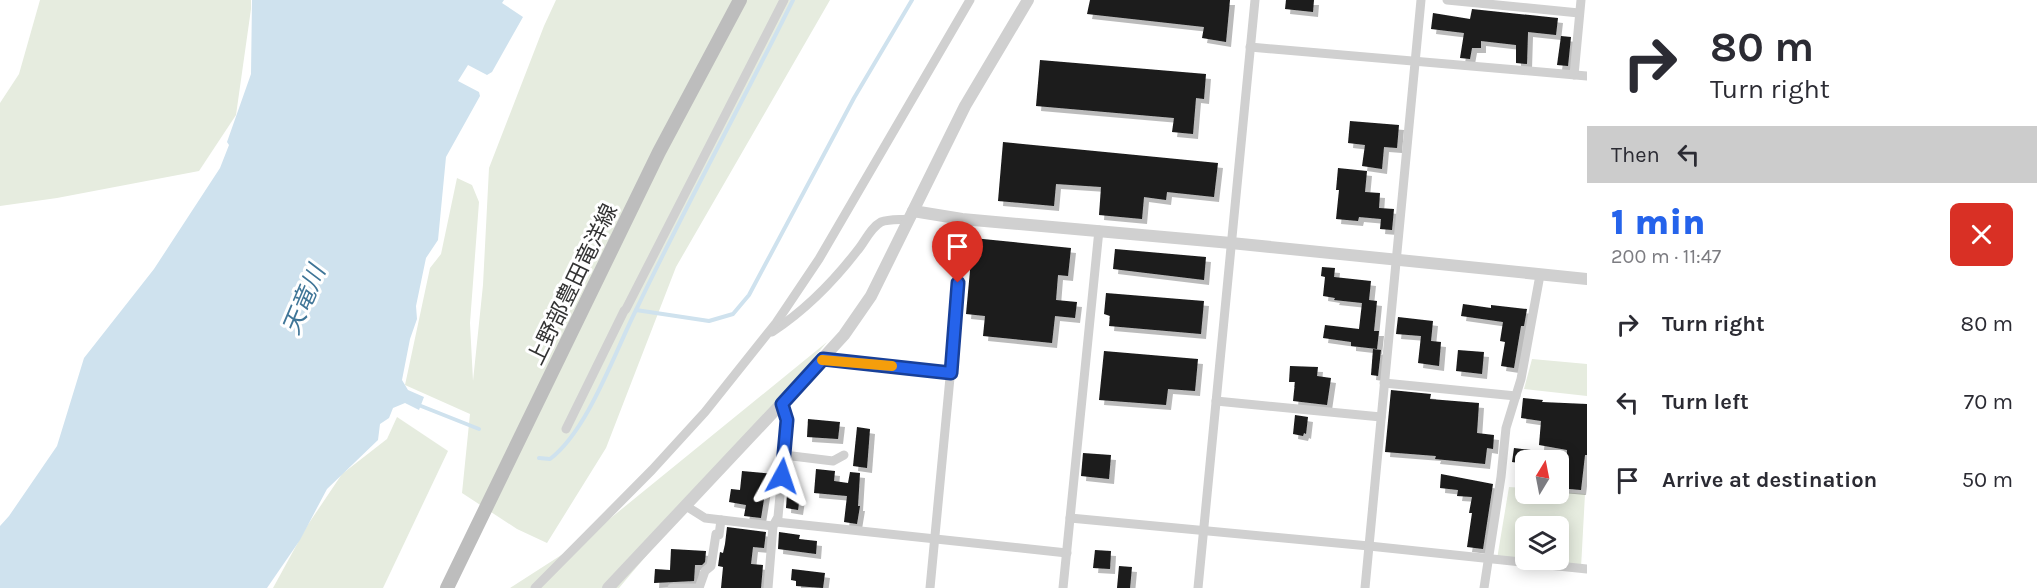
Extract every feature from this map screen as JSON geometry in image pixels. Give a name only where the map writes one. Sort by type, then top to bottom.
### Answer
[{"type":"main road","name":"上野部豊田竜洋線","points":[[447,588],[659,152],[740,0]]},
{"type":"street","points":[[566,429],[784,0]]},
{"type":"street","points":[[535,588],[652,470],[705,412],[765,337],[819,259],[970,0]]},
{"type":"street","points":[[608,588],[844,335],[871,296],[965,106],[1028,0]]},
{"type":"street","points":[[1198,588],[1255,0]]},
{"type":"street","points":[[1365,588],[1420,0]]},
{"type":"street","points":[[1447,0],[1579,13]]},
{"type":"street","points":[[1574,75],[1581,0]]},
{"type":"street","points":[[1250,47],[1587,76]]},
{"type":"street","points":[[765,337],[791,320],[821,291],[882,221],[911,215],[1099,230],[1587,279]]},
{"type":"street","points":[[930,588],[951,373],[962,219]]},
{"type":"street","points":[[1063,588],[1099,230]]},
{"type":"street","points":[[1484,588],[1502,477],[1506,428],[1521,379],[1540,275]]},
{"type":"street","points":[[823,359],[951,373]]},
{"type":"street","points":[[1384,383],[1516,396]]},
{"type":"street","points":[[1216,401],[1381,417]]},
{"type":"street","points":[[768,588],[774,524],[778,517],[787,420],[782,404]]},
{"type":"street","points":[[784,455],[833,461],[844,455]]},
{"type":"street","points":[[686,506],[705,518],[1067,554]]},
{"type":"street","points":[[1070,518],[1587,569]]},
{"type":"street","points":[[672,588],[699,588],[705,571],[711,566],[716,534],[719,535],[721,520]]},
{"type":"shaded area","points":[[40,0],[251,0],[236,115],[199,171],[57,198],[0,206],[0,103],[19,74]]},
{"type":"shaded area","points":[[556,0],[830,0],[676,267],[606,448],[547,543],[517,529],[462,493],[470,414],[405,385],[430,268],[441,254],[457,178],[472,185],[479,202],[470,323],[473,381],[483,285],[489,168]]},
{"type":"shaded area","points":[[827,342],[619,588],[510,588],[580,543]]},
{"type":"shaded area","points":[[1532,359],[1587,364],[1587,396],[1524,389]]},
{"type":"shaded area","points":[[397,417],[448,451],[383,588],[273,588],[307,526],[342,474],[387,439]]},
{"type":"shaded area","points":[[1509,487],[1515,487],[1515,504],[1569,504],[1569,493],[1585,494],[1581,568],[1569,567],[1569,516],[1515,516],[1515,561],[1497,559]]},
{"type":"water","name":"天竜川","points":[[252,0],[504,0],[502,3],[523,17],[492,72],[487,75],[468,65],[458,81],[479,92],[480,96],[446,157],[438,240],[426,258],[416,306],[417,319],[410,339],[402,380],[408,390],[424,397],[419,410],[405,403],[393,408],[389,418],[380,424],[378,440],[327,489],[300,540],[267,588],[0,588],[0,526],[57,446],[84,358],[154,269],[220,168],[251,74]]},
{"type":"building","points":[[1090,0],[1230,0],[1226,42],[1202,38],[1204,27],[1087,14]]},
{"type":"building","points":[[1286,0],[1314,0],[1313,12],[1285,9]]},
{"type":"building","points":[[1472,9],[1558,18],[1556,35],[1528,32],[1527,64],[1516,63],[1516,45],[1481,41],[1481,48],[1472,48],[1470,59],[1460,58],[1464,33],[1431,29],[1433,13],[1470,19]]},
{"type":"building","points":[[1561,36],[1571,37],[1568,66],[1557,65]]},
{"type":"building","points":[[1040,60],[1206,74],[1204,99],[1196,98],[1193,134],[1172,132],[1174,118],[1036,106]]},
{"type":"building","points":[[1350,121],[1399,125],[1397,148],[1384,147],[1382,169],[1362,166],[1365,145],[1348,143]]},
{"type":"building","points":[[1003,142],[1218,163],[1214,197],[1167,192],[1166,200],[1144,197],[1142,219],[1099,215],[1101,187],[1056,184],[1054,206],[998,201]]},
{"type":"building","points":[[1338,168],[1367,171],[1365,192],[1380,193],[1379,208],[1394,209],[1392,230],[1380,229],[1381,219],[1359,217],[1358,221],[1336,219],[1339,190],[1336,190]]},
{"type":"building","points":[[973,238],[1071,248],[1068,276],[1058,275],[1056,300],[1077,302],[1075,318],[1055,316],[1052,343],[983,336],[985,316],[966,314]]},
{"type":"building","points":[[1115,249],[1206,257],[1204,280],[1113,269]]},
{"type":"building","points":[[1322,267],[1335,268],[1334,277],[1371,281],[1369,300],[1377,301],[1374,331],[1379,331],[1377,349],[1351,346],[1351,342],[1323,338],[1325,325],[1359,329],[1362,303],[1334,300],[1335,298],[1323,296],[1325,277],[1321,276]]},
{"type":"building","points":[[1106,293],[1204,301],[1201,334],[1109,326],[1110,316],[1104,314]]},
{"type":"building","points":[[1463,304],[1491,308],[1491,305],[1527,309],[1524,326],[1521,326],[1514,368],[1501,366],[1505,342],[1500,341],[1503,322],[1461,316]]},
{"type":"building","points":[[1398,317],[1433,321],[1431,341],[1441,342],[1439,366],[1418,363],[1421,336],[1396,334]]},
{"type":"building","points":[[1373,349],[1381,350],[1378,376],[1371,375]]},
{"type":"building","points":[[1458,350],[1484,352],[1482,374],[1456,371]]},
{"type":"building","points":[[1104,351],[1198,359],[1195,391],[1168,389],[1166,405],[1099,400]]},
{"type":"building","points":[[1290,366],[1318,367],[1317,376],[1331,378],[1327,405],[1293,401],[1295,382],[1289,382]]},
{"type":"building","points":[[1391,390],[1431,394],[1430,399],[1479,403],[1477,433],[1494,435],[1493,449],[1487,448],[1485,464],[1435,459],[1436,456],[1385,452]]},
{"type":"building","points":[[1523,398],[1543,400],[1542,402],[1587,404],[1587,455],[1585,455],[1581,490],[1569,489],[1569,450],[1539,445],[1541,421],[1521,418]]},
{"type":"building","points":[[1295,415],[1308,417],[1306,434],[1304,433],[1303,436],[1293,434]]},
{"type":"building","points":[[808,419],[840,422],[838,439],[807,437]]},
{"type":"building","points":[[857,427],[870,429],[867,468],[853,466]]},
{"type":"building","points":[[1514,448],[1531,450],[1515,450],[1515,462],[1512,462]]},
{"type":"building","points":[[1083,453],[1111,455],[1109,479],[1081,476]]},
{"type":"building","points":[[816,469],[835,471],[834,481],[848,483],[850,472],[860,473],[858,506],[860,506],[857,524],[844,522],[847,496],[814,493]]},
{"type":"building","points":[[742,471],[774,474],[772,488],[766,487],[761,518],[744,516],[746,505],[729,502],[731,489],[740,490]]},
{"type":"building","points":[[1441,474],[1493,484],[1483,549],[1467,547],[1472,497],[1457,496],[1458,490],[1440,488]]},
{"type":"building","points":[[787,494],[800,496],[798,510],[786,508]]},
{"type":"building","points":[[727,527],[766,532],[764,548],[753,547],[751,564],[763,565],[761,588],[721,588],[723,567],[718,566],[720,552],[723,553]]},
{"type":"building","points":[[779,532],[800,535],[799,539],[817,541],[816,554],[778,549]]},
{"type":"building","points":[[671,549],[706,551],[705,562],[702,565],[695,565],[694,581],[654,583],[655,569],[670,570]]},
{"type":"building","points":[[1095,550],[1111,551],[1110,569],[1093,568]]},
{"type":"building","points":[[1119,566],[1132,567],[1130,588],[1117,588]]},
{"type":"building","points":[[792,569],[825,573],[823,588],[796,586],[796,581],[791,580]]},
{"type":"waterway","points":[[539,458],[550,459],[564,446],[588,411],[674,232],[793,0]]},
{"type":"waterway","points":[[636,310],[709,321],[733,314],[749,295],[854,98],[912,0]]},
{"type":"waterway","points":[[416,404],[479,429]]},
{"type":"slow traffic","points":[[822,360],[892,366]]},
{"type":"route","points":[[782,476],[787,420],[782,404],[823,359],[951,373],[958,283]]}]
